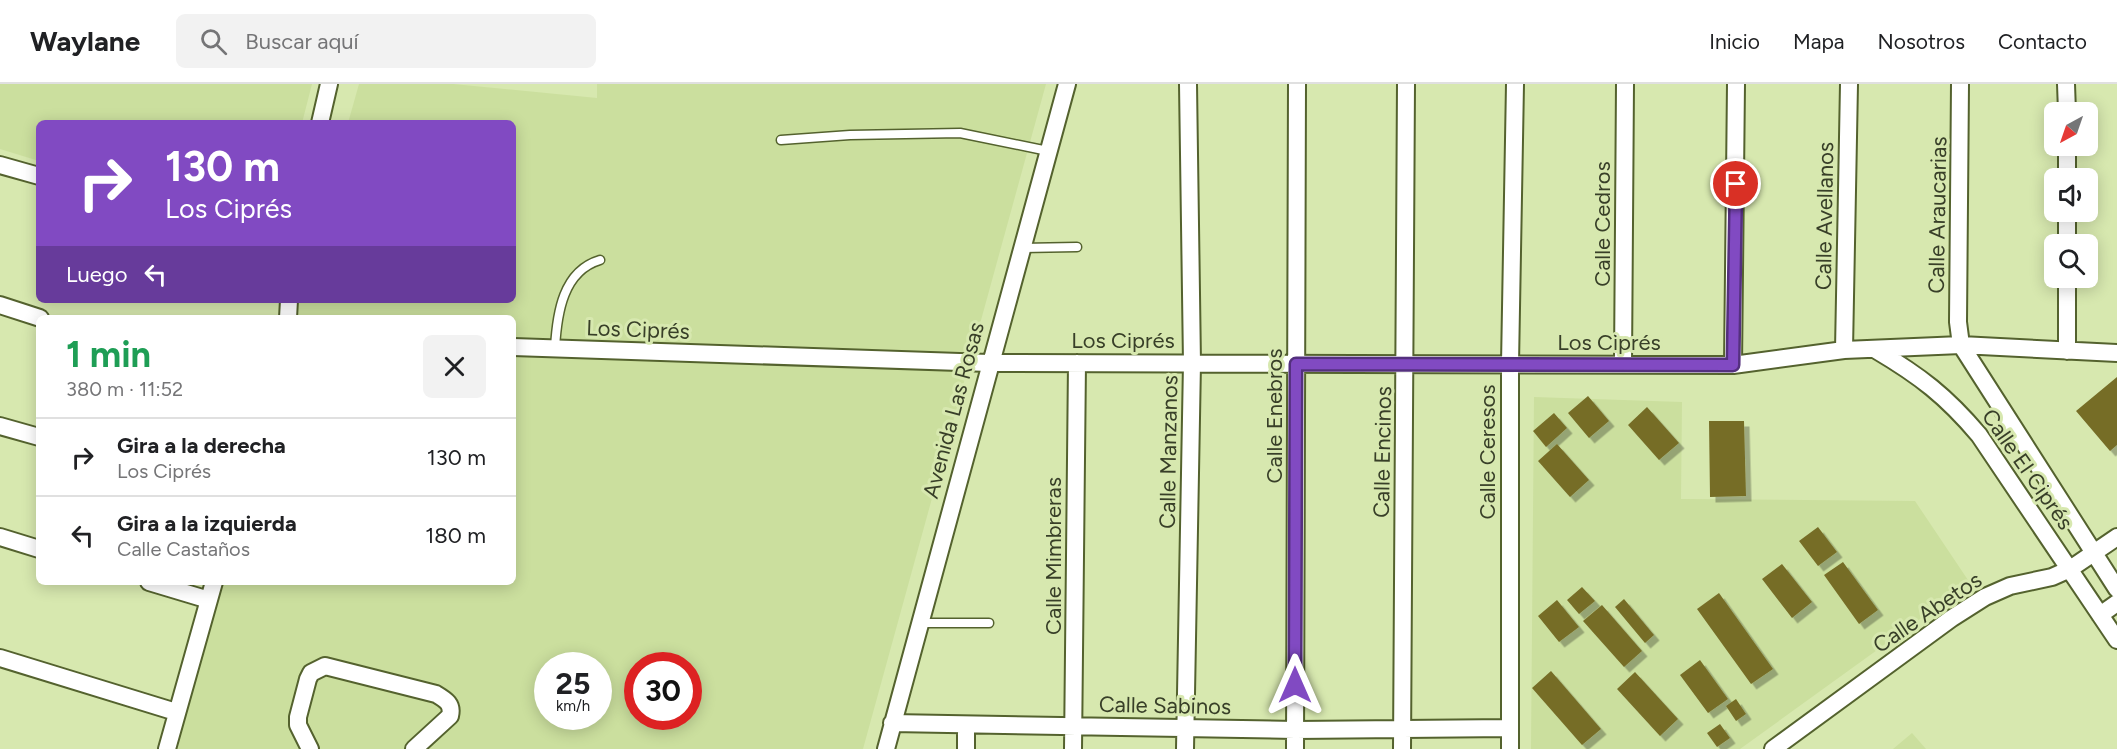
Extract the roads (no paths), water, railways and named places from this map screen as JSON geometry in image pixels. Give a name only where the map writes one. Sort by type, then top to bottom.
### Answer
[{"type":"street","points":[[321,120],[329,84]]},
{"type":"street","name":"Avenida Las Rosas","points":[[886,749],[989,363],[1067,84]]},
{"type":"street","name":"Calle Manzanos","points":[[1185,749],[1192,363],[1188,84]]},
{"type":"street","name":"Calle Enebros","points":[[1295,749],[1297,84]]},
{"type":"street","name":"Calle Encinos","points":[[1402,749],[1406,84]]},
{"type":"street","name":"Calle Ceresos","points":[[1510,749],[1510,364],[1515,84]]},
{"type":"street","name":"Calle Cedros","points":[[1623,364],[1625,84]]},
{"type":"street","points":[[1733,365],[1736,84]]},
{"type":"street","name":"Calle Avellanos","points":[[1844,350],[1849,84]]},
{"type":"street","name":"Calle Araucarias","points":[[1960,84],[1958,322],[1961,345]]},
{"type":"street","points":[[2066,84],[2067,102]]},
{"type":"street","points":[[0,165],[36,175]]},
{"type":"street","points":[[2067,288],[2067,351]]},
{"type":"street","points":[[0,305],[36,317]]},
{"type":"street","name":"Los Ciprés","points":[[516,347],[989,363],[1733,365],[1844,350],[1961,345],[2117,353]]},
{"type":"street","name":"Calle El Ciprés","points":[[1961,345],[2092,554],[2117,589]]},
{"type":"street","name":"Calle El Ciprés","points":[[1876,350],[1921,377],[1953,405],[2004,468],[2117,640]]},
{"type":"street","name":"Calle Mimbreras","points":[[1073,749],[1077,363]]},
{"type":"street","points":[[0,426],[36,436]]},
{"type":"street","points":[[0,537],[36,548]]},
{"type":"street","name":"Calle Abetos","points":[[1773,749],[1952,618],[1985,597],[2010,586],[2052,577],[2070,569],[2117,537]]},
{"type":"street","points":[[159,585],[209,600]]},
{"type":"street","points":[[167,749],[213,585]]},
{"type":"street","points":[[2100,615],[2117,603]]},
{"type":"street","points":[[0,658],[176,712]]},
{"type":"street","points":[[310,749],[298,725],[298,717],[311,673],[325,666],[436,694],[447,701],[451,706],[450,716],[414,749]]},
{"type":"street","name":"Calle Sabinos","points":[[892,723],[1295,730],[1510,728]]},
{"type":"street","points":[[966,726],[966,749]]},
{"type":"lane","points":[[781,140],[850,135],[960,134],[1048,151]]},
{"type":"lane","points":[[1021,248],[1077,247]]},
{"type":"lane","points":[[555,348],[559,311],[567,290],[585,264],[600,260]]},
{"type":"lane","points":[[919,623],[989,622]]}]
